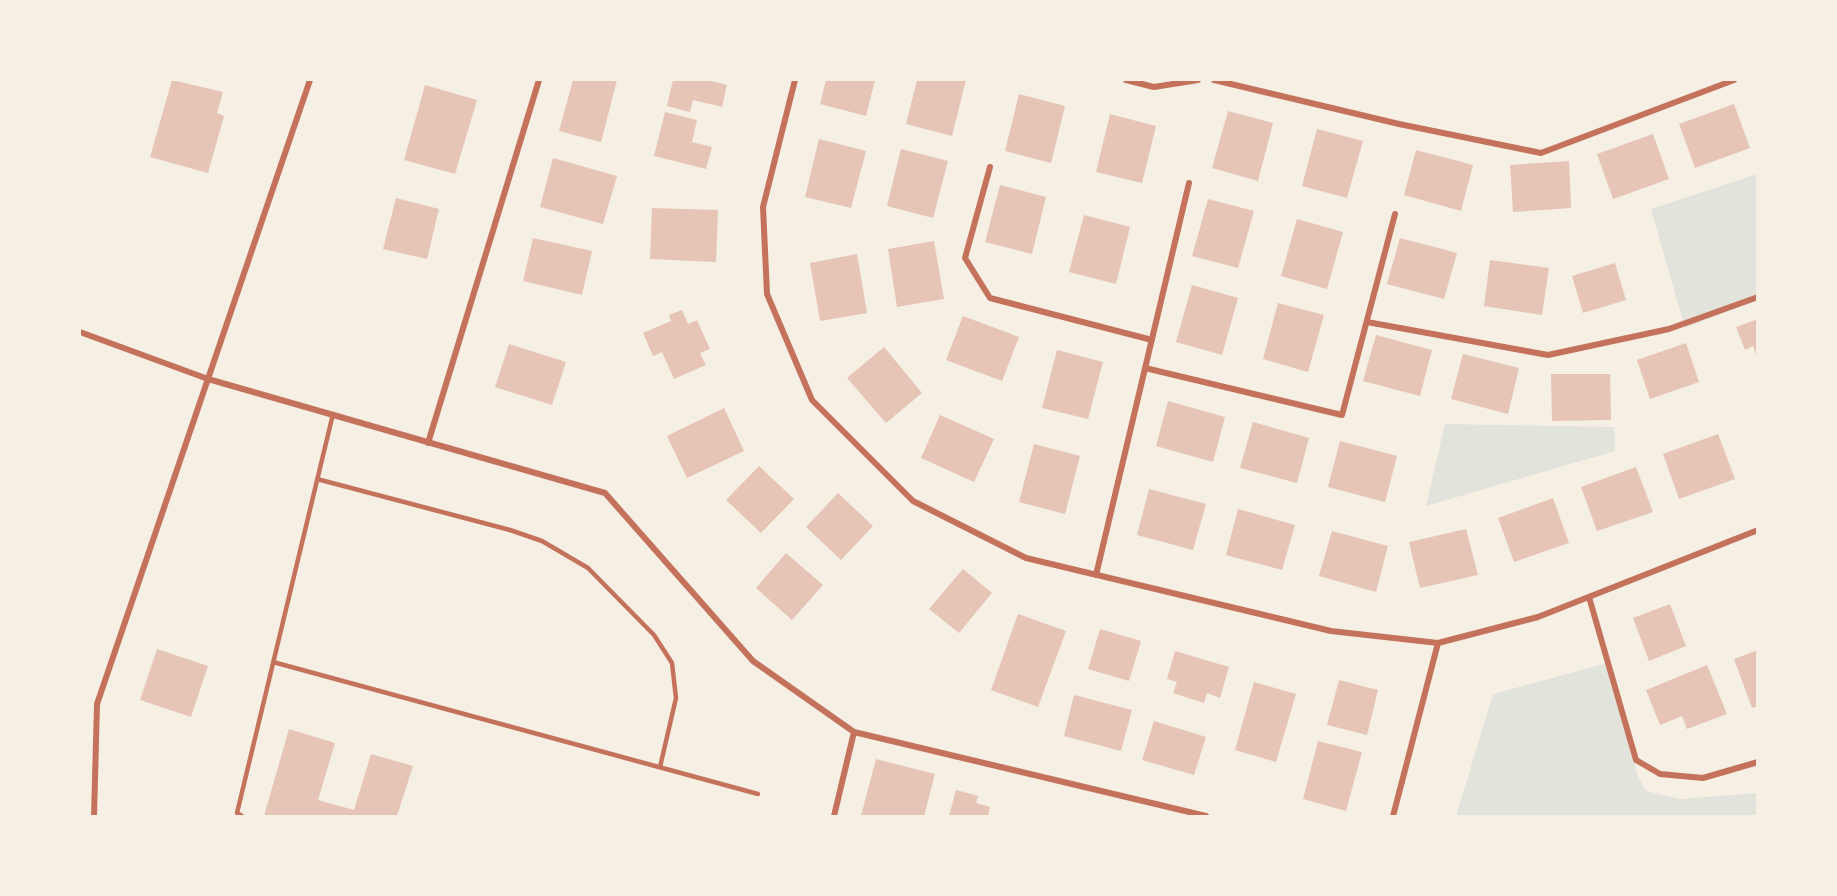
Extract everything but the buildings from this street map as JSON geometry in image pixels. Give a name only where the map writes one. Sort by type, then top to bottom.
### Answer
[{"type":"street","points":[[94,816],[96,704],[310,80]]},
{"type":"street","points":[[428,443],[539,80]]},
{"type":"street","points":[[795,80],[763,207],[767,294],[812,400],[913,501],[1026,558],[1331,631],[1438,643],[1538,617],[1758,530]]},
{"type":"street","points":[[1126,80],[1154,87],[1198,80]]},
{"type":"street","points":[[1214,80],[1405,125],[1541,153],[1734,80]]},
{"type":"street","points":[[990,167],[965,258],[990,298],[1152,340]]},
{"type":"street","points":[[1096,575],[1189,183]]},
{"type":"street","points":[[1145,368],[1342,415],[1395,214]]},
{"type":"street","points":[[1367,322],[1548,355],[1669,329],[1758,297]]},
{"type":"street","points":[[80,332],[208,379],[605,494],[753,661],[854,732],[1206,816]]},
{"type":"street","points":[[1589,597],[1636,760],[1660,774],[1703,778],[1758,762]]},
{"type":"street","points":[[1393,816],[1438,643]]},
{"type":"street","points":[[834,816],[854,732]]},
{"type":"lane","points":[[242,816],[237,813],[333,414]]},
{"type":"lane","points":[[318,479],[510,530],[542,541],[588,568],[654,635],[672,663],[676,698],[660,768]]},
{"type":"lane","points":[[273,662],[758,794]]},
{"type":"shaded area","points":[[1757,174],[1757,300],[1685,328],[1651,209]]},
{"type":"shaded area","points":[[1445,424],[1614,427],[1615,451],[1426,506]]},
{"type":"shaded area","points":[[1611,662],[1638,777],[1646,791],[1680,799],[1757,793],[1757,816],[1456,816],[1493,694]]}]
